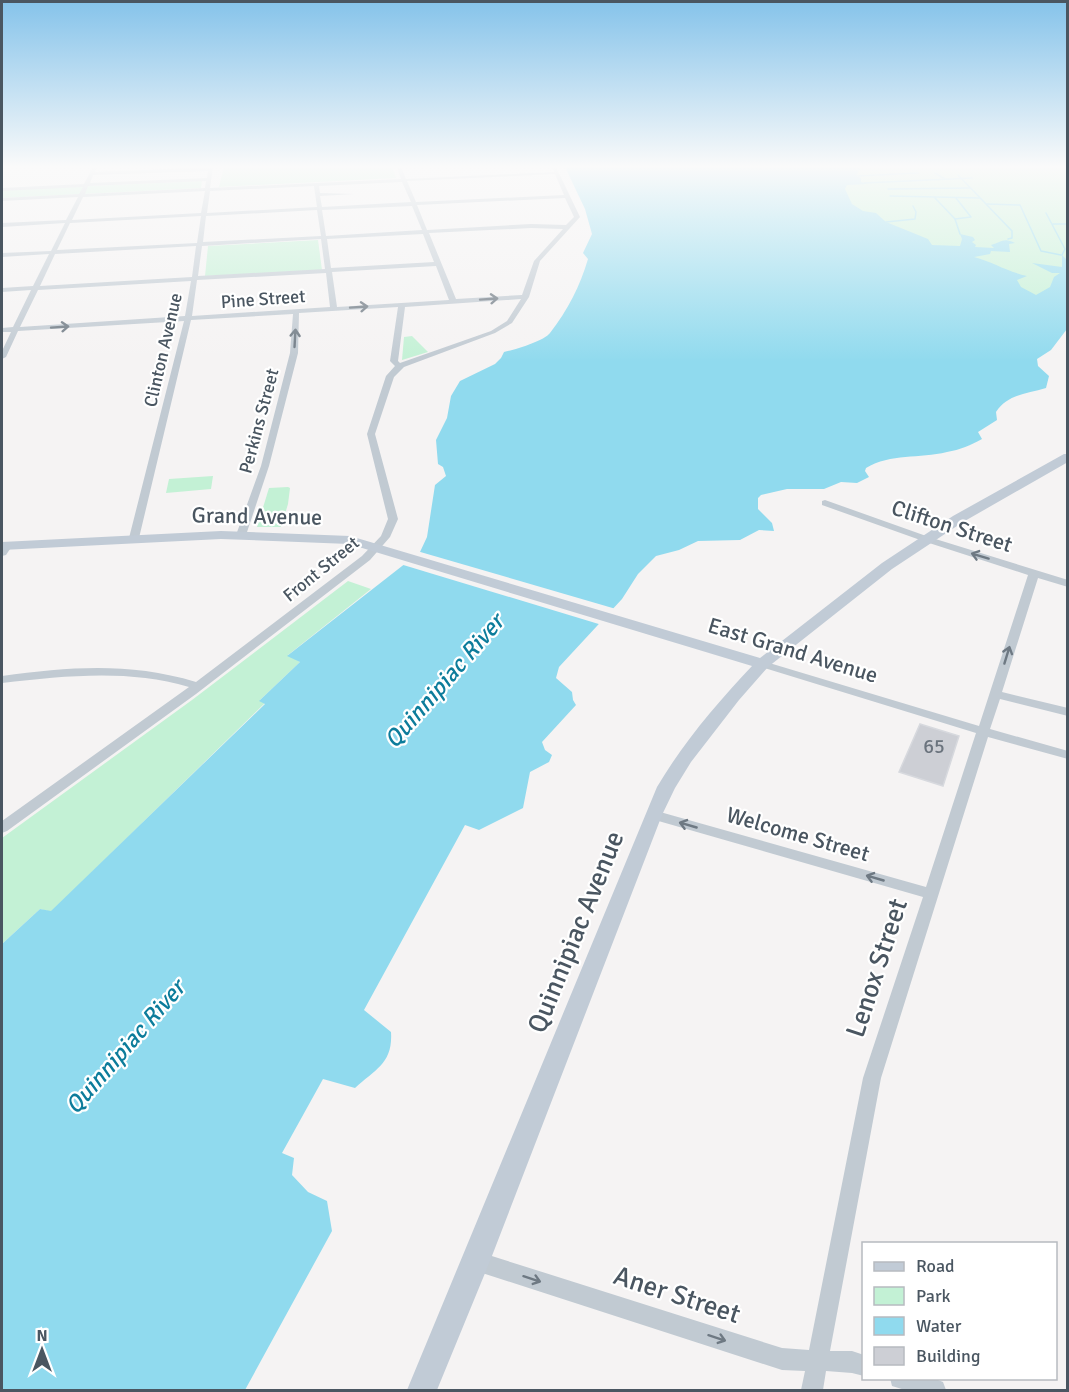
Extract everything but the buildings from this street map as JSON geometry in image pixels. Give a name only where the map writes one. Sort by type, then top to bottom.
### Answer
[{"type":"main road","name":"Quinnipiac Avenue","points":[[422,1390],[476,1261],[653,815],[666,787],[685,758],[733,696],[762,664],[922,538],[1068,457]]},
{"type":"main road","name":"Grand Avenue","points":[[3,548],[134,538],[241,535],[338,539],[376,547],[506,586]]},
{"type":"main road","name":"East Grand Avenue","points":[[506,586],[762,664]]},
{"type":"street","points":[[2,357],[64,232]]},
{"type":"street","name":"Clinton Avenue","points":[[134,538],[188,319],[202,232]]},
{"type":"street","points":[[322,232],[334,309]]},
{"type":"street","points":[[2,255],[425,232],[453,301]]},
{"type":"street","points":[[402,305],[394,361],[399,366],[499,330],[513,319],[526,297],[538,260],[564,232]]},
{"type":"street","points":[[2,290],[437,264]]},
{"type":"street","name":"Pine Street","points":[[2,330],[526,297]]},
{"type":"street","name":"Perkins Street","points":[[241,535],[265,466],[294,353],[297,312]]},
{"type":"street","name":"Front Street","points":[[2,828],[198,686],[366,558],[386,536],[393,519],[370,434],[390,376],[399,366]]},
{"type":"street","name":"Clifton Street","points":[[825,503],[922,538],[1068,584]]},
{"type":"street","name":"Lenox Street","points":[[812,1390],[872,1078],[1034,573]]},
{"type":"street","name":"East Grand Avenue","points":[[762,664],[1068,755]]},
{"type":"street","points":[[2,679],[92,670],[125,670],[162,675],[198,686]]},
{"type":"street","points":[[996,694],[1068,712]]},
{"type":"street","name":"Welcome Street","points":[[653,815],[932,894]]},
{"type":"street","name":"Aner Street","points":[[476,1261],[782,1359],[852,1362],[862,1365]]},
{"type":"street","points":[[906,1380],[935,1390]]},
{"type":"green space","points":[[898,232],[1067,232],[1067,278],[1037,300],[959,248],[921,244]]},
{"type":"green space","points":[[318,240],[322,270],[205,276],[208,246]]},
{"type":"green space","points":[[412,336],[428,352],[402,360],[404,337]]},
{"type":"green space","points":[[213,476],[211,489],[166,493],[169,479]]},
{"type":"green space","points":[[269,488],[290,488],[288,504],[281,527],[257,527]]},
{"type":"green space","points":[[348,581],[371,589],[288,655],[300,662],[260,700],[265,703],[51,912],[40,909],[2,944],[2,838],[192,700]]},
{"type":"water","name":"Quinnipiac River","points":[[591,232],[911,232],[928,239],[932,245],[960,246],[962,239],[960,234],[973,237],[975,240],[972,242],[976,245],[975,247],[994,248],[991,245],[1005,240],[1011,241],[1015,243],[1009,244],[1010,252],[991,251],[990,254],[974,257],[1027,276],[1017,280],[1021,287],[1036,295],[1050,287],[1054,277],[1060,273],[1052,273],[1032,263],[1062,267],[1062,255],[1067,260],[1067,329],[1051,350],[1037,359],[1038,366],[1049,376],[1046,388],[1006,402],[996,412],[997,420],[978,432],[982,439],[952,451],[895,458],[876,463],[866,468],[865,471],[869,477],[857,483],[841,482],[824,489],[787,489],[761,495],[758,498],[758,509],[772,523],[774,531],[759,530],[740,540],[698,541],[679,550],[656,556],[638,574],[622,599],[559,667],[556,678],[572,692],[576,705],[542,742],[545,750],[552,755],[549,762],[530,772],[523,808],[479,830],[465,825],[364,1010],[391,1032],[391,1043],[386,1058],[355,1088],[323,1079],[282,1153],[294,1158],[292,1175],[308,1192],[327,1201],[332,1231],[245,1390],[2,1390],[2,944],[40,909],[51,911],[265,704],[259,701],[300,662],[287,656],[420,552],[427,537],[435,485],[446,476],[443,467],[438,464],[436,440],[447,418],[451,396],[460,381],[495,364],[504,352],[528,345],[550,333],[573,298],[588,259],[583,253]]},
{"type":"pier","points":[[417,551],[616,609],[602,625],[400,564]]},
{"type":"waterway","points":[[1008,239],[1012,238],[1012,232]]},
{"type":"waterway","points":[[1032,232],[1041,251],[1061,255]]},
{"type":"waterway","points":[[1056,232],[1065,249],[1062,255]]}]
